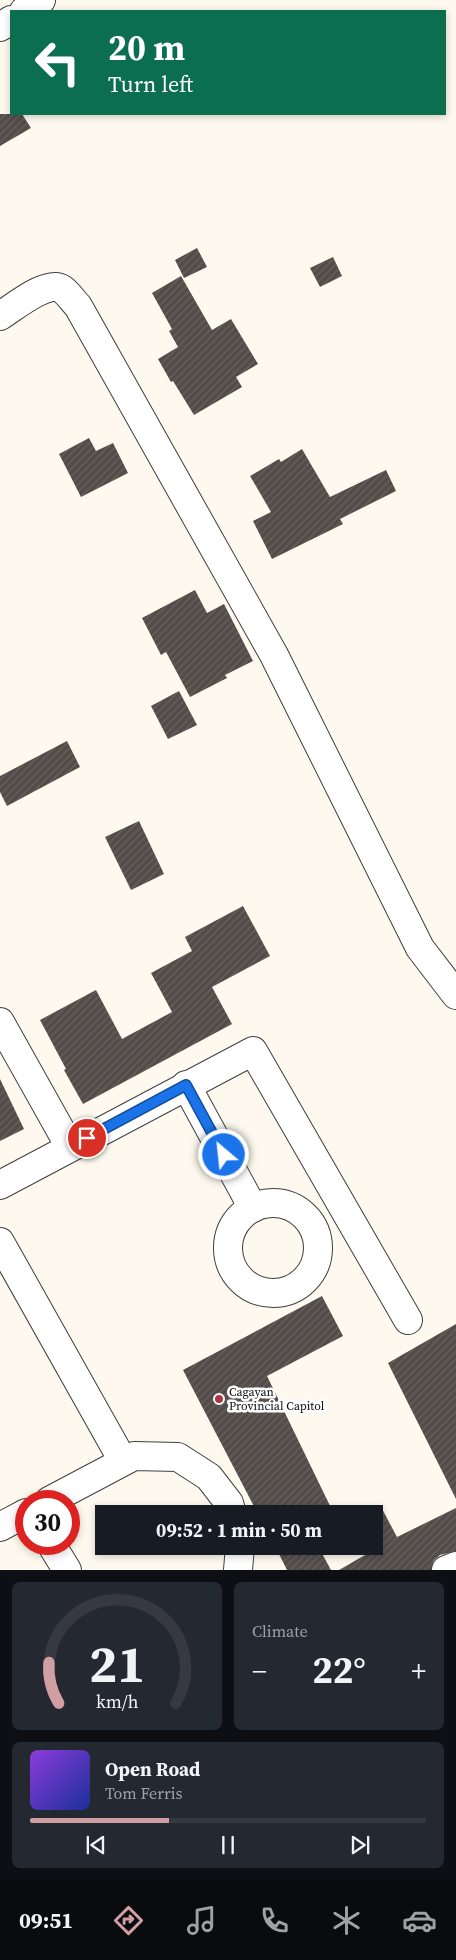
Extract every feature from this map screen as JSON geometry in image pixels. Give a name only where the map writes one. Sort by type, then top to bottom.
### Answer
[{"type":"street","points":[[26,10],[41,0]]},
{"type":"street","points":[[0,316],[43,289],[53,286],[62,289],[78,306],[274,654],[420,948],[456,995]]},
{"type":"street","points":[[0,1022],[70,1147]]},
{"type":"street","points":[[0,1185],[253,1051],[408,1320]]},
{"type":"street","points":[[186,1085],[253,1208]]},
{"type":"street","points":[[0,1242],[122,1461]]},
{"type":"street","points":[[69,1490],[134,1456],[178,1457],[209,1477],[230,1505]]},
{"type":"street","points":[[0,1527],[15,1519]]},
{"type":"street","points":[[58,1555],[67,1570]]},
{"type":"street","points":[[238,1570],[239,1555]]},
{"type":"street","points":[[446,1570],[456,1566]]},
{"type":"building","points":[[0,114],[23,115],[31,128],[0,146]]},
{"type":"building","points":[[197,248],[207,267],[184,278],[175,260]]},
{"type":"building","points":[[333,257],[342,276],[320,287],[310,268]]},
{"type":"building","points":[[181,276],[212,330],[231,319],[258,364],[236,377],[242,387],[194,415],[173,381],[171,382],[158,359],[178,347],[169,331],[172,329],[152,293]]},
{"type":"building","points":[[89,438],[96,451],[113,443],[128,473],[81,497],[59,454]]},
{"type":"building","points":[[302,449],[330,497],[386,470],[396,491],[340,519],[343,524],[272,559],[253,521],[271,512],[250,476],[279,459],[281,462]]},
{"type":"building","points":[[195,590],[207,613],[224,604],[253,661],[225,675],[227,678],[190,697],[166,652],[161,655],[142,618]]},
{"type":"building","points":[[179,691],[197,725],[168,739],[151,706]]},
{"type":"building","points":[[67,741],[80,767],[7,806],[0,792],[0,776]]},
{"type":"building","points":[[139,821],[164,874],[131,890],[105,837]]},
{"type":"building","points":[[243,906],[270,956],[212,987],[232,1024],[83,1104],[40,1020],[96,990],[122,1039],[172,1012],[151,973],[192,951],[185,937]]},
{"type":"building","points":[[0,1079],[24,1129],[0,1141]]},
{"type":"building","name":"Cagayan Provincial Capitol","points":[[322,1296],[343,1336],[267,1376],[330,1505],[253,1505],[183,1370]]},
{"type":"building","points":[[456,1324],[456,1499],[388,1363]]},
{"type":"building","points":[[456,1508],[456,1551],[440,1555],[434,1560],[431,1570],[339,1570],[365,1555],[383,1555],[383,1511],[397,1537]]},
{"type":"building","points":[[280,1555],[323,1555],[331,1570],[287,1570]]},
{"type":"place","name":"Cagayan Provincial Capitol","points":[[219,1399]]},
{"type":"route","points":[[87,1138],[186,1085],[224,1155]]}]
